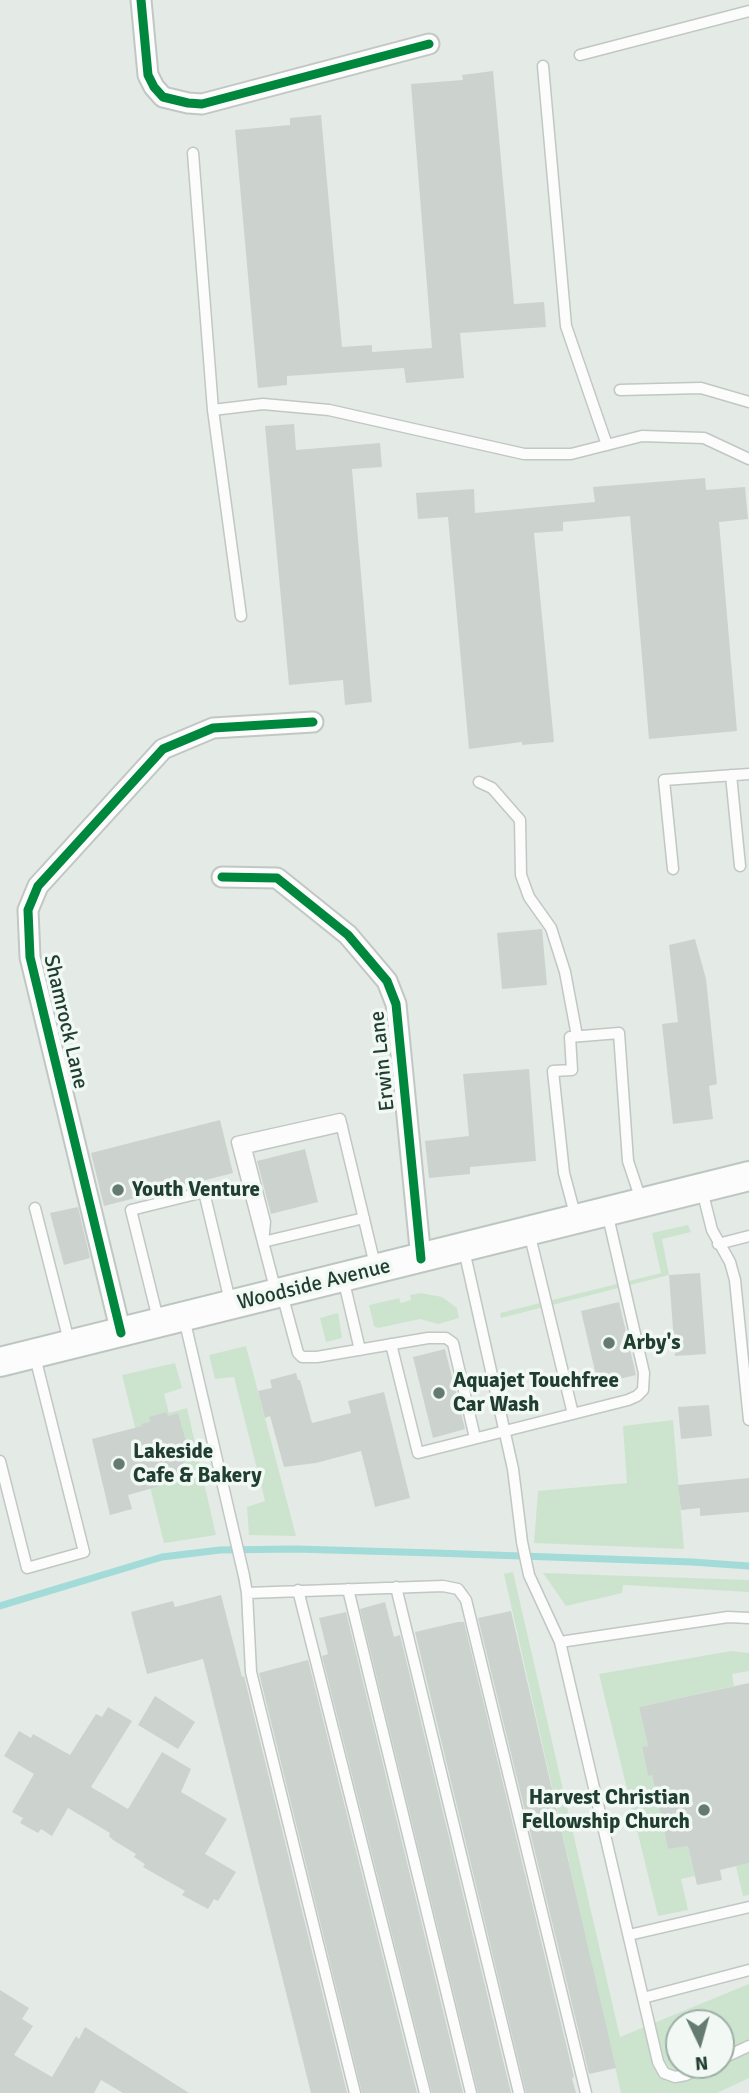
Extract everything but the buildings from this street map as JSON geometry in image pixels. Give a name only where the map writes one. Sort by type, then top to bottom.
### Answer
[{"type":"main road","name":"Woodside Avenue","points":[[0,1362],[749,1176]]},
{"type":"street","points":[[141,0],[148,75],[163,97],[188,103],[202,104],[429,44]]},
{"type":"street","name":"Shamrock Lane","points":[[121,1333],[30,957],[28,910],[38,886],[163,749],[213,728],[313,722]]},
{"type":"street","name":"Erwin Lane","points":[[222,877],[277,878],[348,935],[387,981],[396,1004],[421,1259]]},
{"type":"lane","points":[[580,55],[749,11]]},
{"type":"lane","points":[[543,66],[564,318],[570,343],[607,445]]},
{"type":"lane","points":[[193,153],[213,410],[241,616]]},
{"type":"lane","points":[[620,390],[701,387],[749,402]]},
{"type":"lane","points":[[213,410],[263,404],[329,410],[524,454],[570,454],[642,436],[704,438],[749,459]]},
{"type":"lane","points":[[673,869],[664,780],[749,774]]},
{"type":"lane","points":[[731,775],[740,866]]},
{"type":"lane","points":[[479,782],[492,788],[520,820],[521,875],[529,897],[551,928],[565,972],[577,1036]]},
{"type":"lane","points":[[576,1220],[564,1173],[553,1072],[572,1070],[570,1037],[619,1033],[628,1161],[642,1204]]},
{"type":"lane","points":[[376,1269],[340,1119],[237,1142],[263,1242],[298,1353],[302,1357],[317,1357],[428,1338],[446,1338],[453,1343],[475,1438]]},
{"type":"lane","points":[[701,1188],[710,1224],[730,1262],[735,1280],[747,1374],[749,1420]]},
{"type":"lane","points":[[231,1305],[204,1192],[131,1210],[172,1320],[234,1531],[247,1592],[251,1672],[355,2093]]},
{"type":"lane","points":[[34,1208],[70,1345]]},
{"type":"lane","points":[[391,1344],[418,1453],[628,1400],[643,1390],[644,1373],[607,1212]]},
{"type":"lane","points":[[263,1242],[364,1218]]},
{"type":"lane","points":[[529,1231],[573,1414]]},
{"type":"lane","points":[[719,1244],[749,1236]]},
{"type":"lane","points":[[464,1248],[513,1469],[529,1575],[560,1642],[658,2062],[665,2074]]},
{"type":"lane","points":[[343,1278],[360,1350]]},
{"type":"lane","points":[[0,1461],[27,1568],[83,1552],[34,1354]]},
{"type":"lane","points":[[247,1592],[443,1586],[457,1589],[466,1600],[586,2093]]},
{"type":"lane","points":[[396,1587],[519,2093]]},
{"type":"lane","points":[[348,1589],[471,2093]]},
{"type":"lane","points":[[298,1590],[425,2093]]},
{"type":"lane","points":[[560,1642],[728,1616],[749,1618]]},
{"type":"lane","points":[[629,1935],[749,1907]]},
{"type":"lane","points":[[643,1998],[749,1970]]},
{"type":"green space","points":[[688,1225],[691,1232],[662,1239],[669,1275],[501,1318],[500,1313],[661,1273],[652,1233]]},
{"type":"green space","points":[[421,1293],[442,1297],[457,1308],[459,1318],[438,1324],[420,1319],[378,1328],[374,1326],[369,1305],[399,1298],[401,1303],[411,1300],[410,1295]]},
{"type":"green space","points":[[338,1313],[342,1338],[326,1342],[320,1318]]},
{"type":"green space","points":[[246,1346],[296,1536],[249,1535],[247,1507],[265,1501],[234,1377],[215,1379],[209,1355]]},
{"type":"green space","points":[[175,1363],[182,1388],[164,1394],[169,1413],[187,1408],[216,1535],[164,1543],[122,1375]]},
{"type":"green space","points":[[673,1420],[684,1549],[534,1543],[538,1491],[627,1483],[623,1426]]},
{"type":"green space","points":[[513,1572],[620,2037],[665,2019],[665,2079],[735,2079],[735,2009],[688,2009],[749,1984],[749,2078],[717,2093],[621,2093],[504,1574]]},
{"type":"green space","points":[[543,1573],[749,1580],[749,1592],[623,1585],[622,1593],[566,1606]]},
{"type":"green space","points":[[731,1651],[749,1653],[749,1671],[732,1674],[734,1686],[639,1707],[648,1746],[642,1748],[648,1775],[652,1775],[668,1849],[688,1845],[695,1876],[681,1879],[688,1910],[658,1916],[599,1674]]},
{"type":"green space","points":[[749,1863],[749,1895],[743,1896],[736,1866]]},
{"type":"waterway","points":[[0,1606],[162,1557],[220,1550],[435,1553],[749,1566]]},
{"type":"cycle path","points":[[141,0],[148,75],[163,97],[188,103],[202,104],[429,44]]},
{"type":"cycle path","points":[[121,1333],[30,957],[28,910],[38,886],[163,749],[213,728],[313,722]]},
{"type":"cycle path","points":[[222,877],[277,878],[348,935],[387,981],[396,1004],[421,1259]]},
{"type":"place","name":"Youth Venture","points":[[118,1190]]},
{"type":"place","name":"Arby's","points":[[609,1343]]},
{"type":"place","name":"Aquajet Touchfree Car Wash","points":[[439,1393]]},
{"type":"place","name":"Lakeside Cafe & Bakery","points":[[119,1464]]},
{"type":"place","name":"Harvest Christian Fellowship Church","points":[[704,1810]]}]
